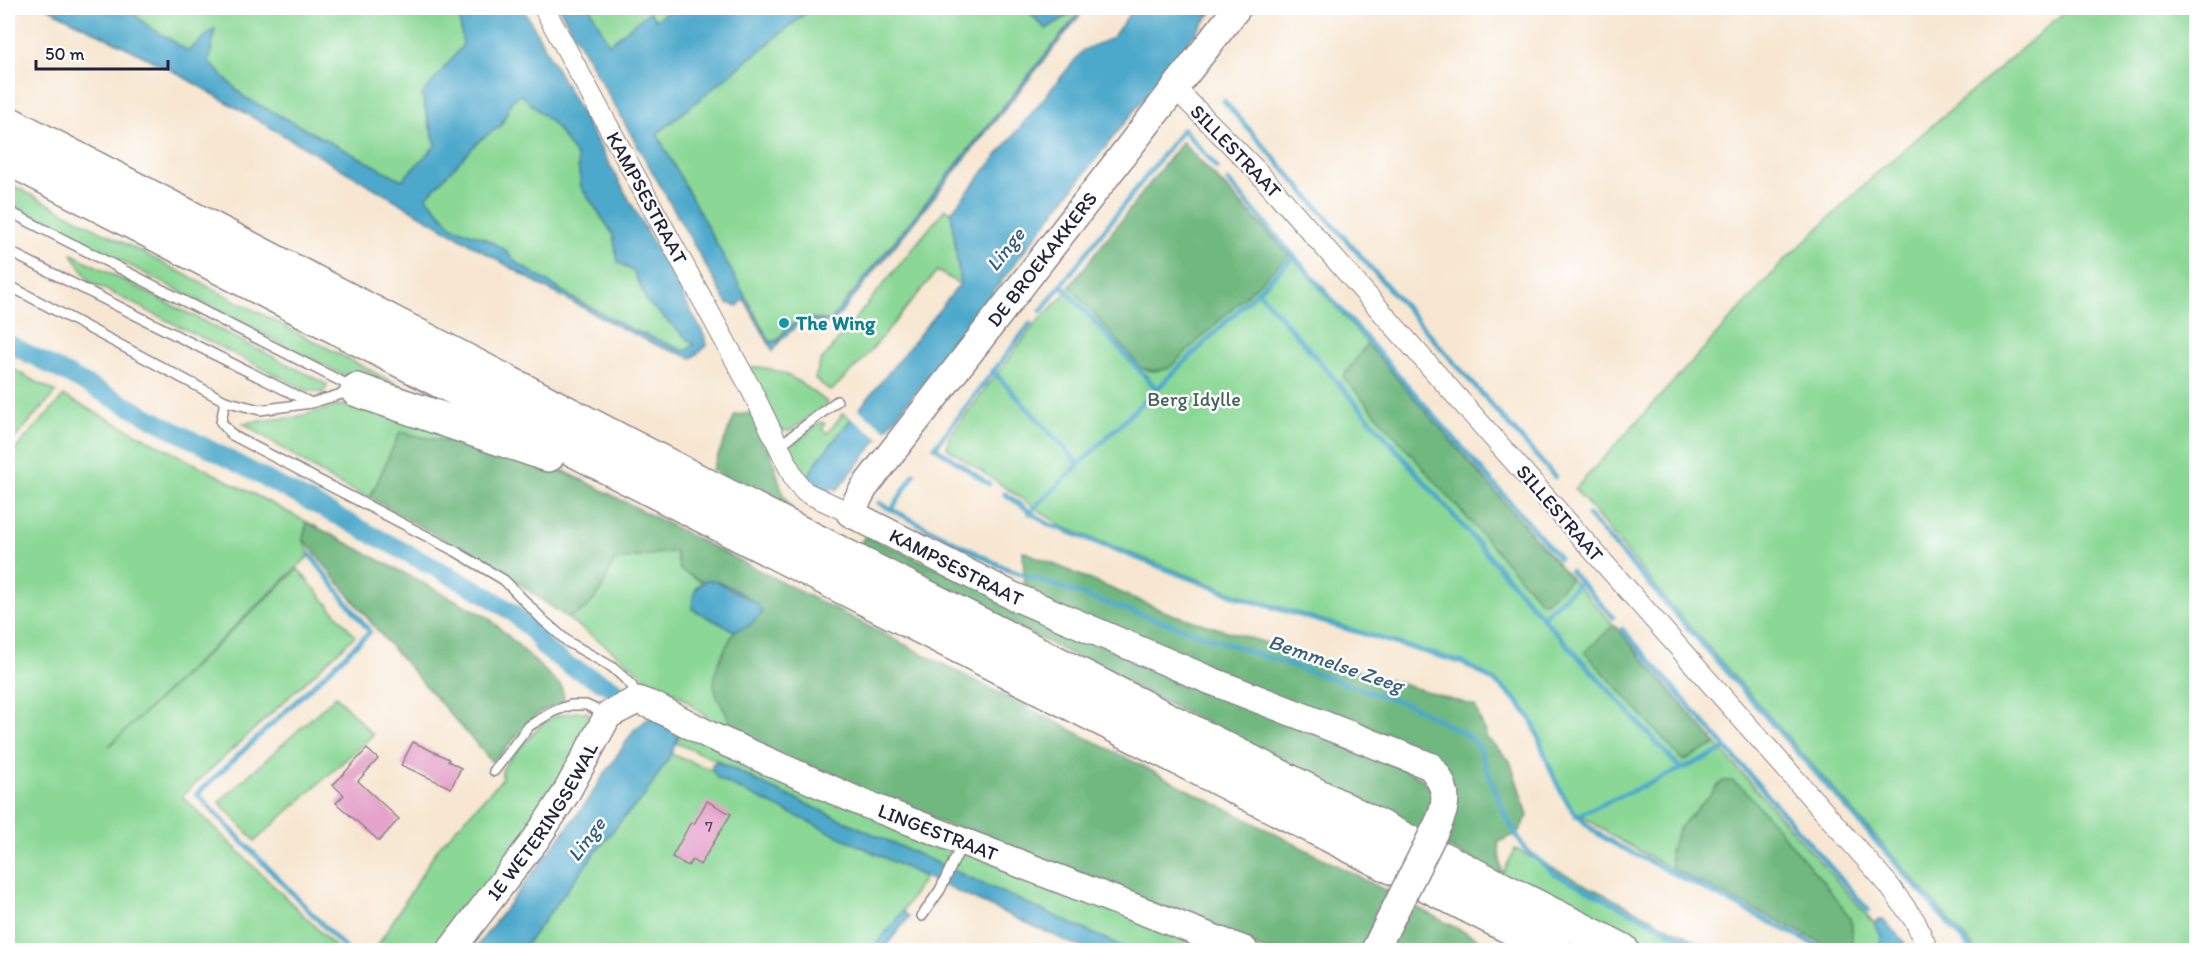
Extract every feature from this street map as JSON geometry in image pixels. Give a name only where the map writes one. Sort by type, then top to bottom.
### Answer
[{"type":"highway","points":[[8,123],[701,482],[1622,951]]},
{"type":"highway","points":[[8,158],[1555,951]]},
{"type":"highway","points":[[357,390],[553,457],[613,470]]},
{"type":"street","name":"KAMPSESTRAAT","points":[[544,8],[751,389],[795,480],[805,492],[1012,596],[1209,680],[1430,766],[1439,776],[1445,795],[1446,810],[1376,951]]},
{"type":"street","name":"DE BROEKAKKERS","points":[[850,513],[871,479],[1237,8]]},
{"type":"street","name":"SILLESTRAAT","points":[[1175,88],[1265,180],[1888,884],[1915,921],[1929,951]]},
{"type":"street","points":[[608,715],[637,700]]},
{"type":"street","name":"LINGESTRAAT","points":[[637,700],[656,707],[709,735],[860,802],[1244,951]]},
{"type":"street","name":"1E WETERINGSEWAL","points":[[450,951],[536,839],[565,795],[608,715]]},
{"type":"lane","points":[[8,211],[357,390]]},
{"type":"lane","points":[[8,251],[311,404]]},
{"type":"lane","points":[[8,285],[225,401],[260,410],[311,404],[357,390]]},
{"type":"lane","points":[[225,401],[221,422],[232,435],[455,551],[504,580],[568,642],[622,676],[632,686],[637,700]]},
{"type":"lane","points":[[778,446],[837,401]]},
{"type":"lane","points":[[494,771],[529,726],[554,711],[571,705],[586,705],[608,715]]},
{"type":"lane","points":[[922,916],[940,890],[963,842]]},
{"type":"green space","points":[[127,8],[458,8],[463,45],[422,95],[436,145],[402,180],[244,97],[209,62],[214,29],[188,51],[147,25]]},
{"type":"green space","points":[[590,8],[672,8],[656,20],[649,13],[609,44]]},
{"type":"green space","points":[[812,8],[1025,8],[1046,29],[1074,12],[1075,8],[1083,8],[830,321],[802,318],[785,330],[778,340],[770,342],[657,134]]},
{"type":"green space","points":[[2069,8],[2196,8],[2196,640],[2191,646],[2196,652],[2196,950],[1976,950],[1664,597],[1575,489],[1784,261],[1879,171]]},
{"type":"green space","points":[[521,94],[555,126],[577,157],[581,187],[613,234],[618,262],[634,272],[647,302],[694,345],[685,351],[631,329],[578,301],[517,263],[504,249],[484,238],[453,227],[425,197],[481,139],[501,126],[512,100]]},
{"type":"green space","name":"Berg Idylle","points":[[1182,142],[1296,261],[1571,579],[1614,625],[1875,924],[1881,936],[1880,950],[1836,950],[1672,869],[1609,834],[1576,812],[1560,790],[1533,720],[1515,697],[1495,679],[1463,662],[1237,594],[1063,527],[947,448],[949,437],[1035,324],[1063,296]]},
{"type":"green space","points":[[1182,142],[1289,255],[1168,369],[1153,371],[1141,368],[1070,286]]},
{"type":"green space","points":[[8,183],[443,408],[386,393],[335,371],[8,203]]},
{"type":"green space","points":[[945,209],[951,212],[960,284],[937,271],[862,361],[831,391],[815,379],[820,362]]},
{"type":"green space","points":[[72,254],[328,385],[323,393],[306,390],[90,282]]},
{"type":"green space","points":[[1367,344],[1571,579],[1546,602],[1541,602],[1343,377]]},
{"type":"green space","points":[[8,367],[56,392],[8,446]]},
{"type":"green space","points":[[753,367],[784,374],[828,403],[790,431],[781,430],[748,369]]},
{"type":"green space","points":[[64,396],[307,522],[303,539],[310,555],[109,746],[298,569],[355,636],[182,796],[339,950],[15,950],[8,939],[8,457]]},
{"type":"green space","points":[[360,404],[521,449],[586,482],[536,461],[400,432],[370,498],[335,482],[243,423],[296,417],[343,405]]},
{"type":"green space","points":[[752,413],[764,430],[783,494],[794,513],[712,470],[735,415]]},
{"type":"green space","points":[[843,413],[851,419],[815,464],[806,482],[789,451],[790,447],[821,422],[825,424],[822,429],[828,433]]},
{"type":"green space","points":[[400,432],[536,461],[586,482],[1389,892],[1362,950],[1265,950],[1176,917],[731,738],[728,716],[715,690],[715,672],[734,631],[749,626],[758,604],[723,584],[716,581],[703,582],[680,570],[675,551],[614,561],[597,596],[585,609],[567,618],[508,576],[370,498]]},
{"type":"green space","points":[[307,522],[488,617],[561,686],[565,701],[533,718],[493,763],[387,642],[303,539]]},
{"type":"green space","points":[[865,536],[1412,773],[1424,780],[1434,795],[1424,835],[859,546]]},
{"type":"green space","points":[[675,550],[680,570],[703,582],[697,586],[692,609],[734,631],[718,664],[715,681],[715,690],[729,720],[731,738],[682,697],[653,683],[567,618],[585,609],[597,596],[614,561]]},
{"type":"green space","points":[[1023,551],[1171,614],[1475,706],[1487,738],[1510,761],[1528,816],[1517,834],[1498,842],[1502,875],[1439,843],[1445,781],[1025,595]]},
{"type":"green space","points":[[1614,625],[1716,744],[1683,761],[1585,652]]},
{"type":"green space","points":[[336,696],[373,735],[255,841],[219,802]]},
{"type":"green space","points":[[587,712],[593,719],[579,762],[441,950],[375,950],[438,848],[502,779],[502,770],[507,762],[541,725],[552,717]]},
{"type":"green space","points":[[681,731],[1218,950],[1130,950],[676,743]]},
{"type":"green space","points":[[671,754],[712,770],[718,779],[925,877],[903,911],[872,950],[522,950],[594,854],[644,797]]},
{"type":"green space","points":[[1723,781],[1732,781],[1745,790],[1825,884],[1849,916],[1852,925],[1852,945],[1836,950],[1672,869],[1670,851],[1679,828]]},
{"type":"green space","points":[[1515,849],[1714,950],[1648,950],[1502,875]]},
{"type":"green space","points":[[1410,904],[1499,950],[1387,950]]},
{"type":"water","points":[[47,8],[127,8],[147,25],[188,51],[215,29],[209,62],[244,97],[402,180],[436,145],[422,95],[463,45],[458,8],[523,8],[704,335],[707,346],[692,358],[661,347],[617,326],[544,287],[173,71]],"holes":[[[521,95],[555,126],[577,157],[581,187],[613,234],[618,262],[634,272],[647,302],[694,345],[685,351],[631,329],[578,301],[517,263],[504,249],[484,238],[453,227],[426,197],[481,139],[501,126],[512,100]]]},
{"type":"water","points":[[559,8],[590,8],[609,44],[649,12],[656,20],[672,8],[812,8],[657,134],[770,342],[778,340],[785,330],[802,318],[830,321],[1083,8],[1086,8],[833,323],[802,321],[780,341],[773,351],[744,299],[738,306],[727,303]]},
{"type":"water","points":[[1025,8],[1075,8],[1074,12],[1046,29]]},
{"type":"water","name":"Linge","points":[[1134,8],[1215,8],[925,381],[837,490],[832,487],[828,493],[806,482],[815,464],[960,284],[951,212],[1083,50],[1112,38]]},
{"type":"water","points":[[706,580],[716,581],[758,604],[762,613],[749,626],[734,631],[692,609],[694,592]]},
{"type":"water","name":"Linge","points":[[650,717],[681,731],[671,754],[644,797],[594,854],[522,950],[474,950],[580,811],[634,730]]},
{"type":"water","points":[[716,761],[1130,950],[1086,950],[925,877],[718,779],[712,770],[712,764]]},
{"type":"water","points":[[903,911],[909,917],[883,950],[872,950]]},
{"type":"water","points":[[1877,920],[1884,920],[1909,950],[1880,950],[1881,936],[1875,924]]},
{"type":"pier","points":[[856,408],[888,431],[881,439],[849,417]]},
{"type":"building","points":[[413,742],[449,759],[448,761],[461,768],[451,788],[401,765]]},
{"type":"building","points":[[367,749],[378,759],[358,781],[399,819],[379,841],[336,803],[344,795],[333,785]]},
{"type":"building","points":[[707,801],[731,814],[700,865],[692,860],[688,866],[672,857],[691,822],[694,824]]},
{"type":"waterway","points":[[1224,101],[1555,477]]},
{"type":"waterway","points":[[1041,311],[1183,129],[1217,168]]},
{"type":"waterway","points":[[1228,181],[1559,558]]},
{"type":"waterway","points":[[1029,513],[1294,256]]},
{"type":"waterway","points":[[1062,286],[1156,388]]},
{"type":"waterway","points":[[1258,291],[1542,617],[1681,769]]},
{"type":"waterway","points":[[989,484],[935,447],[1030,324]]},
{"type":"waterway","points":[[8,343],[485,594],[513,613],[536,635],[544,648],[569,666],[615,689]]},
{"type":"waterway","points":[[993,371],[1079,464]]},
{"type":"waterway","points":[[892,509],[914,474]]},
{"type":"waterway","points":[[1005,494],[1048,524],[1238,597],[1463,663],[1473,668],[1516,700],[1530,718],[1562,794],[1587,825],[1613,843],[1826,950]]},
{"type":"waterway","name":"Bemmelse Zeeg","points":[[879,503],[1009,570],[1412,706],[1463,733],[1478,745],[1503,811],[1524,848],[1554,873],[1706,950]]},
{"type":"waterway","points":[[1588,515],[1972,950]]},
{"type":"waterway","points":[[310,555],[370,632],[197,794],[347,950]]},
{"type":"waterway","points":[[1570,571],[1613,617]]},
{"type":"waterway","points":[[1542,617],[1580,583]]},
{"type":"waterway","points":[[1622,629],[1868,910]]},
{"type":"waterway","points":[[1576,816],[1726,749]]},
{"type":"place","name":"The Wing","points":[[784,323]]}]
